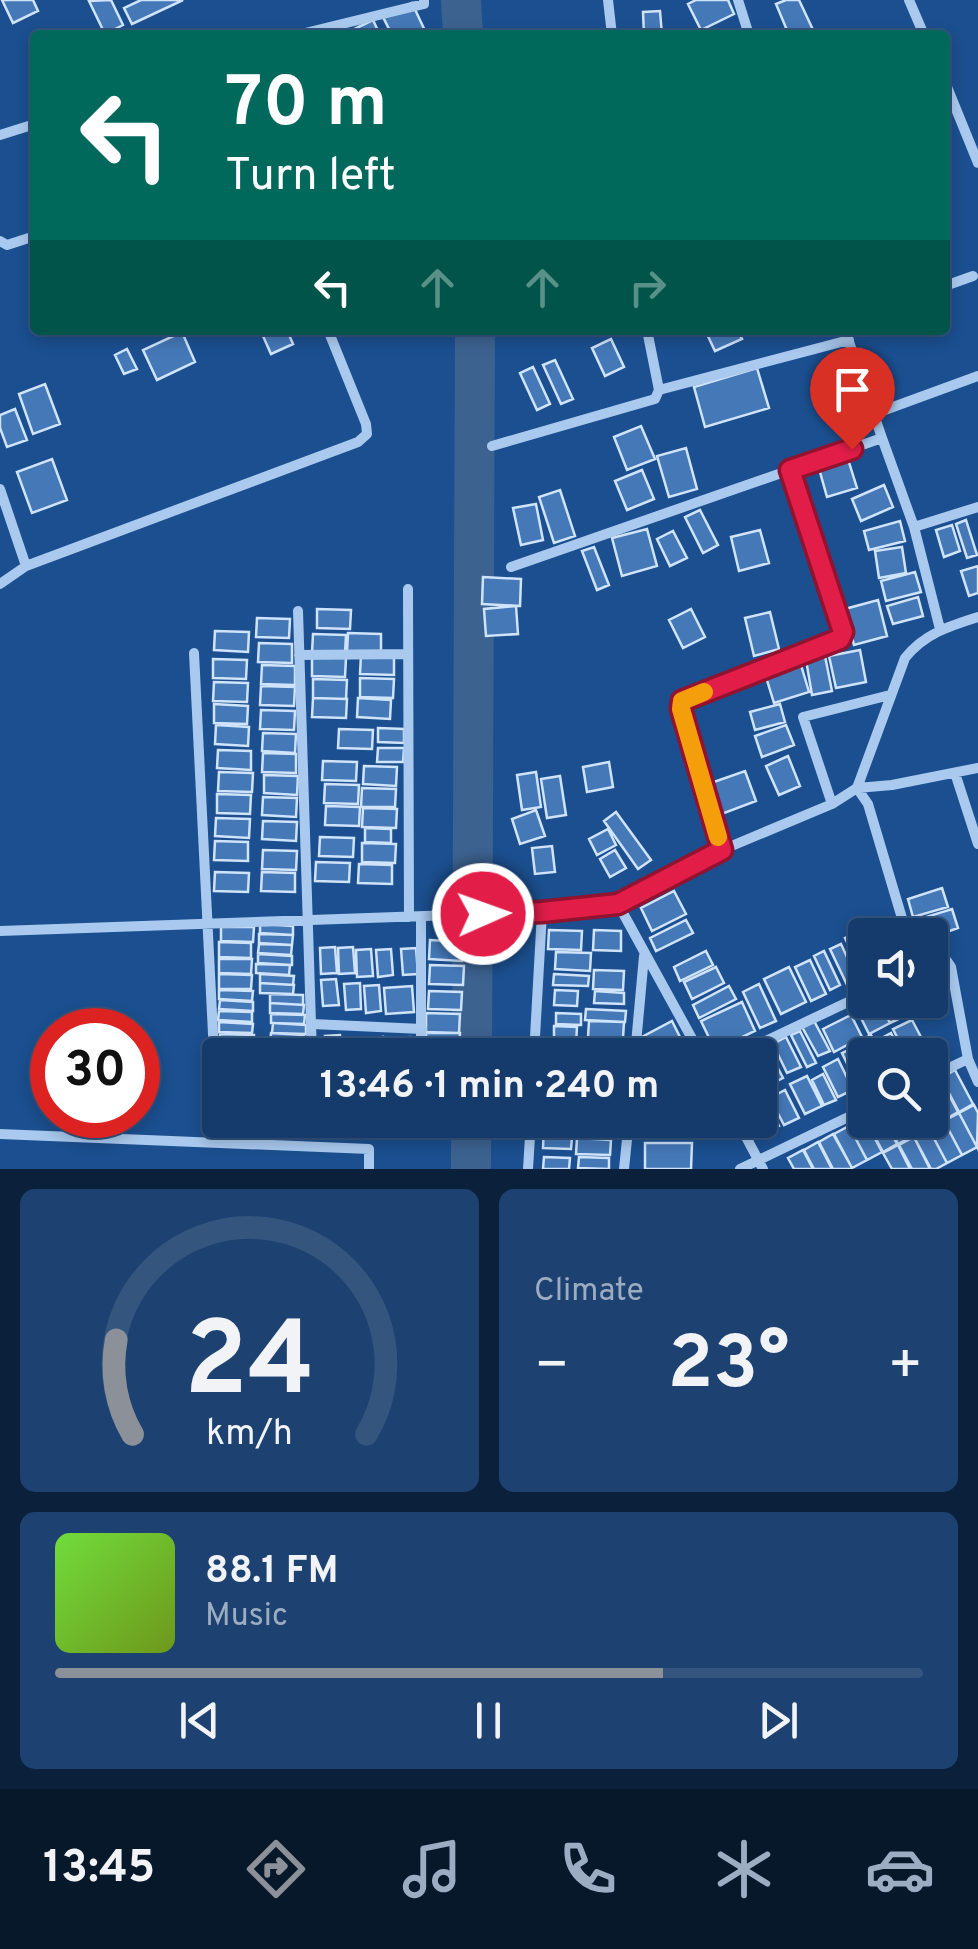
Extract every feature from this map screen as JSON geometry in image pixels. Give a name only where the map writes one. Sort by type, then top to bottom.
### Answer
[{"type":"street","points":[[317,30],[424,4],[424,0]]},
{"type":"street","points":[[608,0],[611,30]]},
{"type":"street","points":[[738,0],[747,30]]},
{"type":"street","points":[[909,0],[922,30]]},
{"type":"street","points":[[950,94],[978,163]]},
{"type":"street","points":[[0,136],[30,126]]},
{"type":"street","points":[[0,240],[7,245],[30,238]]},
{"type":"street","points":[[950,284],[974,276]]},
{"type":"street","points":[[0,584],[26,566],[358,442],[367,434],[366,424],[330,335]]},
{"type":"street","points":[[648,335],[659,390]]},
{"type":"street","points":[[492,446],[652,400],[659,390],[847,335],[914,528],[940,629]]},
{"type":"street","points":[[874,414],[978,376]]},
{"type":"street","points":[[512,567],[882,438]]},
{"type":"street","points":[[722,850],[693,755],[682,701],[834,644],[843,632],[790,470]]},
{"type":"street","points":[[0,488],[26,566]]},
{"type":"street","points":[[914,528],[978,508]]},
{"type":"street","points":[[408,589],[422,1038]]},
{"type":"street","points":[[298,611],[312,1038]]},
{"type":"street","points":[[858,788],[905,658],[916,644],[940,629],[978,617]]},
{"type":"street","points":[[194,653],[213,1038]]},
{"type":"street","points":[[300,655],[408,654]]},
{"type":"street","points":[[832,804],[803,717],[890,695]]},
{"type":"street","points":[[0,931],[456,916],[618,904],[722,850],[832,804],[858,788],[978,768]]},
{"type":"street","points":[[955,773],[978,844]]},
{"type":"street","points":[[858,788],[868,804],[902,918]]},
{"type":"street","points":[[618,904],[691,1038]]},
{"type":"street","points":[[535,1038],[542,912]]},
{"type":"street","points":[[637,1038],[644,955]]},
{"type":"street","points":[[948,964],[968,1059],[978,1082]]},
{"type":"street","points":[[772,1038],[848,1002]]},
{"type":"street","points":[[312,1024],[422,1028]]},
{"type":"street","points":[[948,1068],[968,1059]]},
{"type":"street","points":[[740,1169],[761,1164],[848,1117]]},
{"type":"street","points":[[0,1134],[368,1149],[368,1169]]},
{"type":"street","points":[[528,1169],[529,1138]]},
{"type":"street","points":[[624,1169],[627,1138]]},
{"type":"street","points":[[747,1138],[761,1164]]},
{"type":"building","points":[[2,0],[33,0],[38,11],[13,23]]},
{"type":"building","points":[[111,0],[123,25],[103,30],[89,1]]},
{"type":"building","points":[[141,0],[183,0],[132,24],[124,8]]},
{"type":"building","points":[[696,0],[728,0],[734,14],[701,30],[688,4]]},
{"type":"building","points":[[799,0],[813,30],[787,30],[776,4]]},
{"type":"building","points":[[412,3],[425,30],[390,30],[383,17]]},
{"type":"building","points":[[660,11],[662,30],[644,30],[643,12]]},
{"type":"building","points":[[373,20],[378,30],[352,30]]},
{"type":"building","points":[[183,335],[195,362],[157,380],[143,350]]},
{"type":"building","points":[[289,335],[293,344],[271,354],[263,336]]},
{"type":"building","points":[[707,335],[740,335],[742,339],[715,351]]},
{"type":"building","points":[[611,339],[624,367],[605,376],[592,348]]},
{"type":"building","points":[[127,349],[137,369],[124,374],[115,355]]},
{"type":"building","points":[[555,360],[573,399],[561,404],[543,365]]},
{"type":"building","points":[[533,367],[550,404],[537,410],[520,373]]},
{"type":"building","points":[[757,368],[769,408],[705,427],[694,387]]},
{"type":"building","points":[[45,384],[60,424],[33,434],[19,394]]},
{"type":"building","points":[[15,409],[27,440],[7,447],[0,415]]},
{"type":"building","points":[[641,426],[655,459],[627,470],[614,437]]},
{"type":"building","points":[[686,448],[697,489],[669,497],[657,456]]},
{"type":"building","points":[[847,456],[857,488],[827,497],[818,465]]},
{"type":"building","points":[[52,459],[67,500],[32,513],[17,472]]},
{"type":"building","points":[[642,470],[654,499],[627,510],[615,481]]},
{"type":"building","points":[[884,485],[893,507],[861,521],[852,499]]},
{"type":"building","points":[[560,490],[575,536],[554,543],[539,497]]},
{"type":"building","points":[[536,504],[543,540],[521,545],[513,508]]},
{"type":"building","points":[[700,510],[718,545],[703,553],[685,517]]},
{"type":"building","points":[[966,520],[977,555],[967,558],[956,524]]},
{"type":"building","points":[[900,521],[905,541],[869,550],[864,531]]},
{"type":"building","points":[[952,525],[960,551],[944,557],[936,530]]},
{"type":"building","points":[[647,529],[657,566],[622,576],[612,538]]},
{"type":"building","points":[[760,530],[769,563],[739,571],[731,537]]},
{"type":"building","points":[[673,531],[687,558],[670,566],[657,539]]},
{"type":"building","points":[[594,547],[609,585],[597,590],[582,551]]},
{"type":"building","points":[[902,547],[906,573],[879,578],[875,551]]},
{"type":"building","points":[[978,566],[978,593],[969,596],[961,571]]},
{"type":"building","points":[[915,572],[921,592],[886,601],[881,581]]},
{"type":"building","points":[[483,577],[521,579],[520,606],[482,604]]},
{"type":"building","points":[[918,597],[923,616],[893,624],[887,606]]},
{"type":"building","points":[[878,600],[887,636],[854,645],[845,609]]},
{"type":"building","points":[[516,606],[518,634],[486,636],[484,609]]},
{"type":"building","points":[[317,609],[351,610],[350,629],[317,628]]},
{"type":"building","points":[[691,609],[705,637],[683,648],[669,620]]},
{"type":"building","points":[[770,612],[779,649],[754,656],[745,618]]},
{"type":"building","points":[[257,618],[290,619],[289,638],[256,637]]},
{"type":"building","points":[[215,631],[249,632],[248,652],[214,650]]},
{"type":"building","points":[[348,633],[381,634],[381,653],[347,652]]},
{"type":"building","points":[[313,634],[346,635],[345,654],[312,653]]},
{"type":"building","points":[[259,643],[292,644],[292,663],[258,662]]},
{"type":"building","points":[[860,650],[866,682],[836,688],[829,656]]},
{"type":"building","points":[[361,655],[394,656],[394,675],[360,674]]},
{"type":"building","points":[[825,656],[832,691],[812,695],[806,660]]},
{"type":"building","points":[[312,657],[346,658],[345,677],[312,676]]},
{"type":"building","points":[[213,659],[247,660],[246,679],[213,678]]},
{"type":"building","points":[[262,665],[295,666],[295,685],[261,684]]},
{"type":"building","points":[[801,665],[809,692],[774,703],[766,677]]},
{"type":"building","points":[[360,678],[394,679],[393,698],[360,697]]},
{"type":"building","points":[[313,679],[347,680],[346,699],[313,698]]},
{"type":"building","points":[[214,682],[248,683],[247,702],[213,701]]},
{"type":"building","points":[[261,686],[295,687],[294,706],[260,705]]},
{"type":"building","points":[[313,698],[347,699],[346,718],[312,717]]},
{"type":"building","points":[[358,698],[391,700],[390,719],[357,717]]},
{"type":"building","points":[[214,704],[248,706],[247,724],[214,723]]},
{"type":"building","points":[[780,704],[785,722],[755,730],[750,712]]},
{"type":"building","points":[[261,710],[295,711],[294,730],[260,729]]},
{"type":"building","points":[[216,725],[249,727],[248,746],[215,744]]},
{"type":"building","points":[[786,725],[794,745],[762,757],[755,736]]},
{"type":"building","points":[[378,728],[404,729],[404,743],[378,742]]},
{"type":"building","points":[[339,729],[373,730],[372,749],[338,748]]},
{"type":"building","points":[[263,733],[296,734],[295,753],[262,751]]},
{"type":"building","points":[[378,748],[404,748],[403,762],[377,762]]},
{"type":"building","points":[[218,750],[251,751],[251,770],[217,768]]},
{"type":"building","points":[[263,753],[296,754],[296,773],[262,772]]},
{"type":"building","points":[[788,756],[800,786],[779,795],[766,766]]},
{"type":"building","points":[[323,761],[357,762],[356,781],[322,780]]},
{"type":"building","points":[[609,762],[613,787],[587,792],[583,767]]},
{"type":"building","points":[[364,766],[397,767],[396,786],[363,784]]},
{"type":"building","points":[[745,771],[756,801],[719,815],[708,784]]},
{"type":"building","points":[[219,772],[253,773],[252,792],[218,791]]},
{"type":"building","points":[[536,772],[541,807],[522,810],[517,775]]},
{"type":"building","points":[[264,775],[298,776],[297,795],[264,793]]},
{"type":"building","points":[[560,776],[566,815],[547,818],[541,779]]},
{"type":"building","points":[[325,784],[359,785],[358,804],[324,803]]},
{"type":"building","points":[[362,788],[396,789],[395,807],[361,807]]},
{"type":"building","points":[[217,794],[251,795],[250,814],[217,813]]},
{"type":"building","points":[[263,797],[297,798],[296,817],[262,815]]},
{"type":"building","points":[[326,806],[360,807],[359,826],[325,825]]},
{"type":"building","points":[[363,808],[397,809],[396,828],[362,827]]},
{"type":"building","points":[[536,810],[545,836],[520,844],[512,819]]},
{"type":"building","points":[[616,812],[651,860],[638,869],[604,821]]},
{"type":"building","points":[[216,818],[250,819],[249,838],[215,836]]},
{"type":"building","points":[[263,821],[297,822],[296,841],[262,839]]},
{"type":"building","points":[[365,828],[391,829],[391,843],[365,842]]},
{"type":"building","points":[[608,829],[616,845],[597,855],[589,839]]},
{"type":"building","points":[[320,837],[354,838],[353,857],[319,856]]},
{"type":"building","points":[[215,841],[248,842],[248,861],[214,860]]},
{"type":"building","points":[[362,843],[396,844],[395,863],[362,862]]},
{"type":"building","points":[[552,846],[555,872],[535,874],[532,848]]},
{"type":"building","points":[[263,850],[297,851],[296,870],[262,869]]},
{"type":"building","points":[[615,850],[626,868],[610,877],[600,859]]},
{"type":"building","points":[[316,862],[350,863],[349,882],[315,881]]},
{"type":"building","points":[[359,864],[392,865],[392,884],[358,883]]},
{"type":"building","points":[[215,872],[249,873],[248,892],[214,891]]},
{"type":"building","points":[[262,872],[295,873],[295,892],[261,891]]},
{"type":"building","points":[[942,888],[948,907],[913,917],[908,899]]},
{"type":"building","points":[[674,891],[686,914],[652,931],[641,908]]},
{"type":"building","points":[[952,909],[958,928],[948,932],[948,918],[923,918]]},
{"type":"building","points":[[686,920],[693,933],[656,951],[650,938]]},
{"type":"building","points":[[260,924],[293,926],[293,935],[260,933]]},
{"type":"building","points":[[221,927],[254,927],[253,942],[221,941]]},
{"type":"building","points":[[549,930],[582,931],[581,950],[548,949]]},
{"type":"building","points":[[594,930],[621,931],[621,951],[593,950]]},
{"type":"building","points":[[259,934],[293,935],[292,945],[259,943]]},
{"type":"building","points":[[430,940],[463,942],[462,961],[429,959]]},
{"type":"building","points":[[219,942],[251,943],[251,958],[219,957]]},
{"type":"building","points":[[259,944],[292,945],[291,955],[258,953]]},
{"type":"building","points":[[841,944],[848,959],[848,987],[830,949]]},
{"type":"building","points":[[335,947],[337,973],[321,974],[320,948]]},
{"type":"building","points":[[353,947],[355,973],[339,974],[338,948]]},
{"type":"building","points":[[416,948],[418,974],[403,975],[401,949]]},
{"type":"building","points":[[371,949],[373,976],[357,977],[356,950]]},
{"type":"building","points":[[391,949],[393,975],[378,977],[376,950]]},
{"type":"building","points":[[706,951],[713,965],[680,981],[674,967]]},
{"type":"building","points":[[824,951],[840,985],[830,990],[814,956]]},
{"type":"building","points":[[556,952],[591,953],[590,971],[555,969]]},
{"type":"building","points":[[258,954],[292,956],[292,965],[258,963]]},
{"type":"building","points":[[219,959],[252,959],[251,974],[219,973]]},
{"type":"building","points":[[810,960],[826,994],[811,1001],[795,967]]},
{"type":"building","points":[[256,964],[290,965],[289,975],[256,973]]},
{"type":"building","points":[[430,965],[464,966],[463,985],[429,984]]},
{"type":"building","points":[[716,967],[724,983],[692,999],[684,982]]},
{"type":"building","points":[[789,967],[806,1002],[781,1014],[764,979]]},
{"type":"building","points":[[594,970],[624,971],[623,990],[593,989]]},
{"type":"building","points":[[219,974],[252,975],[251,989],[219,989]]},
{"type":"building","points":[[260,974],[294,976],[293,985],[260,983]]},
{"type":"building","points":[[554,974],[589,976],[588,986],[553,985]]},
{"type":"building","points":[[336,979],[339,1005],[323,1006],[321,980]]},
{"type":"building","points":[[260,983],[294,985],[293,994],[260,993]]},
{"type":"building","points":[[360,983],[361,1009],[346,1010],[344,984]]},
{"type":"building","points":[[759,984],[776,1021],[760,1028],[743,992]]},
{"type":"building","points":[[379,985],[381,1011],[366,1013],[364,986]]},
{"type":"building","points":[[412,986],[414,1012],[386,1014],[384,988]]},
{"type":"building","points":[[729,986],[736,999],[699,1018],[693,1005]]},
{"type":"building","points":[[219,990],[253,991],[252,1001],[219,999]]},
{"type":"building","points":[[555,990],[578,991],[577,1006],[554,1005]]},
{"type":"building","points":[[429,991],[462,992],[461,1010],[428,1009]]},
{"type":"building","points":[[595,991],[624,993],[624,1004],[594,1003]]},
{"type":"building","points":[[270,994],[303,995],[303,1005],[270,1003]]},
{"type":"building","points":[[220,1000],[253,1002],[253,1011],[219,1009]]},
{"type":"building","points":[[742,1002],[755,1031],[740,1038],[709,1038],[701,1021]]},
{"type":"building","points":[[270,1003],[304,1005],[303,1014],[270,1013]]},
{"type":"building","points":[[586,1009],[626,1011],[625,1022],[585,1020]]},
{"type":"building","points":[[219,1011],[252,1012],[252,1022],[218,1020]]},
{"type":"building","points":[[426,1013],[460,1014],[459,1033],[426,1032]]},
{"type":"building","points":[[556,1013],[581,1014],[581,1025],[556,1024]]},
{"type":"building","points":[[271,1014],[305,1015],[304,1024],[271,1023]]},
{"type":"building","points":[[848,1016],[862,1037],[848,1038],[848,1044],[834,1052],[823,1029]]},
{"type":"building","points":[[861,1018],[887,1018],[890,1023],[869,1034]]},
{"type":"building","points":[[813,1019],[830,1051],[818,1056],[801,1025]]},
{"type":"building","points":[[912,1020],[922,1038],[898,1038],[893,1029]]},
{"type":"building","points":[[589,1021],[624,1022],[623,1038],[588,1037]]},
{"type":"building","points":[[672,1021],[680,1038],[640,1038]]},
{"type":"building","points":[[219,1022],[253,1024],[252,1033],[219,1032]]},
{"type":"building","points":[[273,1023],[306,1025],[306,1034],[272,1033]]},
{"type":"building","points":[[554,1026],[577,1027],[576,1038],[554,1038]]},
{"type":"building","points":[[800,1031],[816,1063],[807,1067],[791,1035]]},
{"type":"building","points":[[271,1033],[304,1035],[304,1038],[270,1038]]},
{"type":"building","points":[[426,1033],[460,1033],[460,1038],[426,1038]]},
{"type":"building","points":[[220,1034],[254,1035],[254,1038],[220,1038]]},
{"type":"building","points":[[786,1037],[801,1067],[787,1073],[777,1052],[777,1042]]},
{"type":"building","points":[[838,1059],[848,1080],[848,1092],[838,1097],[823,1067]]},
{"type":"building","points":[[955,1070],[973,1104],[959,1112],[948,1091],[948,1074]]},
{"type":"building","points":[[823,1074],[836,1100],[824,1105],[812,1080]]},
{"type":"building","points":[[807,1076],[822,1106],[805,1114],[790,1084]]},
{"type":"building","points":[[785,1090],[799,1118],[784,1125],[777,1112],[777,1094]]},
{"type":"building","points":[[948,1093],[958,1112],[948,1118]]},
{"type":"building","points":[[974,1105],[978,1113],[977,1147],[959,1113]]},
{"type":"building","points":[[959,1113],[977,1147],[962,1155],[948,1129],[948,1119]]},
{"type":"building","points":[[848,1127],[848,1138],[855,1138],[867,1160],[852,1168],[834,1134]]},
{"type":"building","points":[[948,1129],[962,1155],[947,1163],[934,1138],[948,1138]]},
{"type":"building","points":[[833,1134],[852,1168],[833,1169],[819,1142]]},
{"type":"building","points":[[543,1138],[572,1138],[571,1149],[543,1148]]},
{"type":"building","points":[[577,1138],[611,1140],[610,1155],[576,1154]]},
{"type":"building","points":[[855,1138],[875,1138],[882,1152],[867,1160]]},
{"type":"building","points":[[876,1138],[894,1138],[897,1144],[883,1152]]},
{"type":"building","points":[[914,1138],[930,1169],[912,1169],[899,1145]]},
{"type":"building","points":[[915,1138],[934,1138],[947,1163],[931,1169]]},
{"type":"building","points":[[818,1142],[832,1169],[814,1169],[804,1150]]},
{"type":"building","points":[[645,1143],[692,1143],[691,1169],[645,1169]]},
{"type":"building","points":[[898,1145],[910,1169],[892,1169],[883,1153]]},
{"type":"building","points":[[803,1150],[813,1169],[794,1169],[788,1158]]},
{"type":"building","points":[[544,1157],[570,1158],[569,1169],[543,1169]]},
{"type":"building","points":[[579,1157],[609,1158],[609,1169],[578,1168]]},
{"type":"waterway","points":[[461,0],[463,30]]},
{"type":"waterway","points":[[472,1038],[475,335]]},
{"type":"waterway","points":[[471,1138],[471,1169]]},
{"type":"slow traffic","points":[[704,692],[682,701],[681,709],[718,837]]},
{"type":"route","points":[[483,914],[618,904],[722,850],[693,755],[682,701],[840,639],[843,632],[790,470],[852,449]]}]
